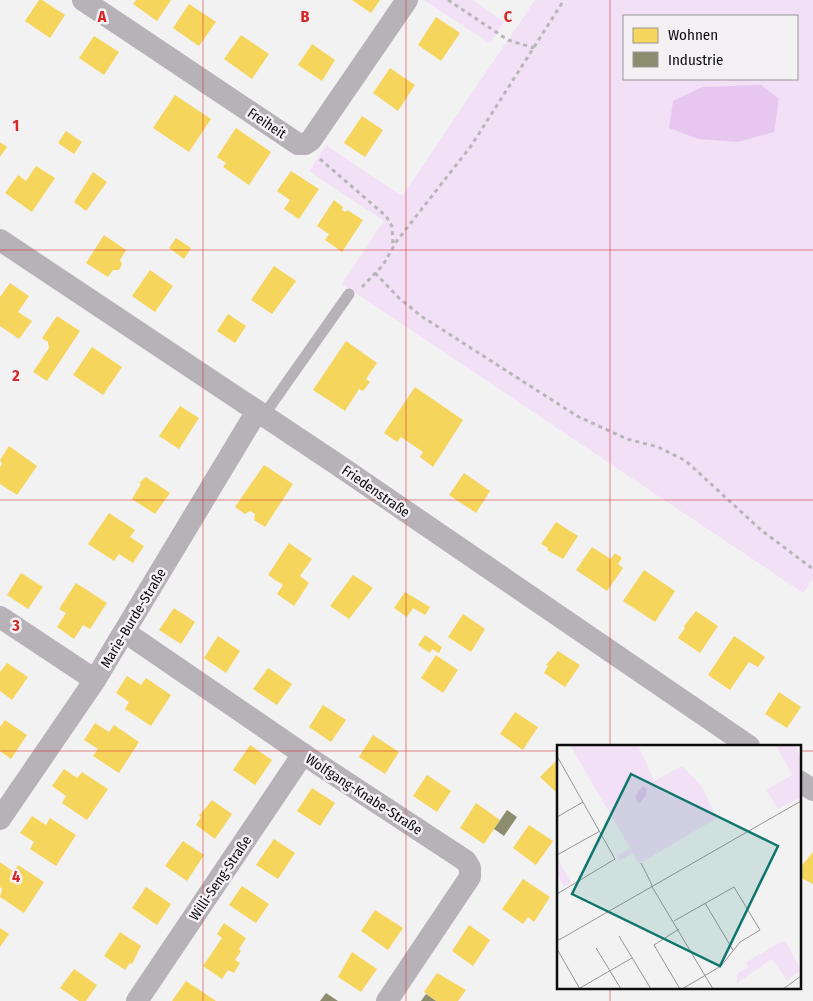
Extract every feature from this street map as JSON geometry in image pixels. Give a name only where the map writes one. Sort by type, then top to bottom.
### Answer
[{"type":"street","name":"Freiheit","points":[[83,0],[298,144],[305,144]]},
{"type":"street","points":[[305,144],[311,140],[407,0]]},
{"type":"street","name":"Friedenstraße","points":[[0,240],[261,413],[748,745]]},
{"type":"street","name":"Marie-Burde-Straße","points":[[0,819],[95,680],[261,413]]},
{"type":"street","points":[[0,617],[95,680]]},
{"type":"street","name":"Wolfgang-Knabe-Straße","points":[[124,632],[303,754],[466,860],[470,868],[470,877],[386,1001]]},
{"type":"street","name":"Willi-Seng-Straße","points":[[137,1001],[303,754]]},
{"type":"street","points":[[800,782],[813,790]]},
{"type":"lane","points":[[261,413],[349,294]]},
{"type":"path","points":[[448,0],[508,40],[534,48]]},
{"type":"path","points":[[349,294],[357,293],[375,273],[471,146],[564,0]]},
{"type":"path","points":[[305,144],[386,216],[392,226],[393,247]]},
{"type":"path","points":[[375,273],[399,298],[421,316],[576,416],[627,439],[658,447],[686,460],[761,530],[813,569]]},
{"type":"shaded area","points":[[423,0],[473,0],[504,22],[490,43]]},
{"type":"shaded area","points":[[535,0],[813,0],[813,580],[803,593],[342,284],[384,221],[309,171],[326,145],[402,196]]},
{"type":"shaded area","points":[[761,85],[779,99],[774,132],[738,142],[698,139],[669,128],[673,101],[702,87]]},
{"type":"building: Wohnen","points":[[39,0],[65,15],[50,38],[25,21]]},
{"type":"building: Wohnen","points":[[136,0],[171,0],[157,21],[133,4]]},
{"type":"building: Wohnen","points":[[352,0],[380,0],[371,13]]},
{"type":"building: Wohnen","points":[[189,4],[216,22],[199,46],[173,28]]},
{"type":"building: Wohnen","points":[[436,17],[460,33],[441,61],[418,45]]},
{"type":"building: Wohnen","points":[[241,35],[269,54],[252,79],[224,59]]},
{"type":"building: Wohnen","points":[[94,36],[119,52],[104,75],[79,58]]},
{"type":"building: Wohnen","points":[[312,44],[335,60],[322,81],[298,65]]},
{"type":"building: Wohnen","points":[[390,68],[415,85],[398,111],[373,93]]},
{"type":"building: Wohnen","points":[[175,95],[211,119],[189,152],[153,128]]},
{"type":"building: Wohnen","points":[[362,116],[383,130],[365,157],[344,143]]},
{"type":"building: Wohnen","points":[[236,128],[271,152],[249,185],[223,167],[226,163],[217,157]]},
{"type":"building: Wohnen","points":[[66,131],[82,142],[74,154],[58,143]]},
{"type":"building: Wohnen","points":[[0,142],[7,147],[0,157]]},
{"type":"building: Wohnen","points":[[36,166],[55,178],[32,212],[5,193],[18,175],[26,181]]},
{"type":"building: Wohnen","points":[[291,171],[319,189],[299,219],[284,209],[290,200],[277,191]]},
{"type":"building: Wohnen","points":[[93,172],[107,182],[86,211],[74,202]]},
{"type":"building: Wohnen","points":[[334,200],[343,207],[342,210],[346,212],[347,210],[363,220],[342,252],[325,240],[329,234],[317,226]]},
{"type":"building: Wohnen","points":[[104,235],[126,250],[120,260],[122,264],[119,270],[113,270],[108,277],[86,263]]},
{"type":"building: Wohnen","points":[[176,238],[191,248],[184,259],[169,248]]},
{"type":"building: Wohnen","points":[[274,266],[296,281],[272,314],[251,300]]},
{"type":"building: Wohnen","points":[[150,270],[173,286],[155,312],[132,296]]},
{"type":"building: Wohnen","points":[[10,283],[29,296],[18,312],[32,321],[19,339],[0,326],[0,297]]},
{"type":"building: Wohnen","points":[[228,314],[246,326],[235,343],[217,331]]},
{"type":"building: Wohnen","points":[[57,316],[80,331],[47,381],[33,372],[49,348],[48,342],[42,338]]},
{"type":"building: Wohnen","points":[[346,341],[377,363],[366,379],[370,382],[363,391],[359,389],[345,411],[313,390]]},
{"type":"building: Wohnen","points":[[92,347],[122,367],[103,395],[73,375]]},
{"type":"building: Wohnen","points":[[415,387],[463,420],[433,467],[420,457],[423,452],[401,437],[397,442],[384,433]]},
{"type":"building: Wohnen","points":[[180,406],[199,418],[179,449],[159,436]]},
{"type":"building: Wohnen","points":[[9,446],[37,466],[17,495],[0,484],[0,467],[2,464],[0,460]]},
{"type":"building: Wohnen","points":[[264,465],[293,484],[265,527],[254,520],[255,514],[250,511],[245,514],[235,507]]},
{"type":"building: Wohnen","points":[[464,473],[490,491],[476,513],[449,495]]},
{"type":"building: Wohnen","points":[[146,477],[170,493],[155,514],[132,499],[141,484],[139,483]]},
{"type":"building: Wohnen","points":[[109,513],[135,530],[130,537],[144,546],[133,563],[119,554],[114,561],[88,544]]},
{"type":"building: Wohnen","points":[[556,522],[578,536],[563,559],[547,550],[548,548],[541,544]]},
{"type":"building: Wohnen","points":[[289,543],[312,559],[300,576],[309,583],[294,606],[277,594],[283,585],[268,575]]},
{"type":"building: Wohnen","points":[[592,547],[611,559],[615,553],[622,558],[618,564],[623,568],[607,591],[576,570]]},
{"type":"building: Wohnen","points":[[644,570],[675,591],[655,622],[623,601]]},
{"type":"building: Wohnen","points":[[21,573],[43,587],[28,609],[7,595]]},
{"type":"building: Wohnen","points":[[353,575],[373,588],[349,619],[330,606]]},
{"type":"building: Wohnen","points":[[76,583],[107,603],[90,629],[83,625],[74,639],[57,627],[66,613],[59,609]]},
{"type":"building: Wohnen","points":[[405,592],[430,607],[425,615],[413,608],[407,617],[394,608]]},
{"type":"building: Wohnen","points":[[174,608],[195,622],[181,644],[159,630]]},
{"type":"building: Wohnen","points":[[696,611],[718,626],[700,653],[678,638],[685,628],[684,626]]},
{"type":"building: Wohnen","points":[[463,614],[485,629],[471,652],[448,637]]},
{"type":"building: Wohnen","points":[[425,635],[442,647],[439,653],[432,649],[430,653],[418,645]]},
{"type":"building: Wohnen","points":[[218,636],[240,651],[226,673],[204,658]]},
{"type":"building: Wohnen","points":[[734,636],[765,657],[758,667],[749,662],[730,690],[708,675]]},
{"type":"building: Wohnen","points":[[558,651],[580,665],[565,687],[544,673],[548,666],[546,665]]},
{"type":"building: Wohnen","points":[[436,655],[458,670],[443,693],[421,678]]},
{"type":"building: Wohnen","points":[[7,663],[28,677],[12,700],[0,691],[0,672]]},
{"type":"building: Wohnen","points":[[268,668],[292,684],[277,705],[253,689]]},
{"type":"building: Wohnen","points":[[127,676],[141,685],[146,678],[171,695],[151,726],[125,709],[129,702],[116,693]]},
{"type":"building: Wohnen","points":[[779,692],[801,707],[787,728],[765,714]]},
{"type":"building: Wohnen","points":[[323,705],[346,720],[331,742],[309,727]]},
{"type":"building: Wohnen","points":[[515,712],[538,727],[523,750],[500,734]]},
{"type":"building: Wohnen","points":[[5,720],[27,735],[11,759],[0,751],[0,727]]},
{"type":"building: Wohnen","points":[[95,723],[109,732],[114,725],[139,742],[119,773],[93,756],[98,749],[84,740]]},
{"type":"building: Wohnen","points":[[373,735],[399,752],[385,774],[359,757]]},
{"type":"building: Wohnen","points":[[250,745],[272,760],[255,785],[233,770]]},
{"type":"building: Wohnen","points":[[557,760],[557,793],[540,777]]},
{"type":"building: Wohnen","points":[[64,769],[77,778],[82,772],[108,789],[87,820],[62,803],[66,796],[52,786]]},
{"type":"building: Wohnen","points":[[427,775],[451,791],[437,812],[413,796]]},
{"type":"building: Wohnen","points":[[312,788],[335,803],[320,826],[297,811]]},
{"type":"building: Wohnen","points":[[212,800],[232,814],[215,839],[196,825],[201,817],[199,816]]},
{"type":"building: Wohnen","points":[[476,803],[500,820],[484,844],[460,828]]},
{"type":"building: Wohnen","points":[[32,816],[46,825],[50,818],[76,835],[56,866],[30,849],[34,842],[20,833]]},
{"type":"building: Wohnen","points":[[529,825],[553,841],[536,865],[513,848]]},
{"type":"building: Wohnen","points":[[274,839],[295,853],[278,879],[256,865]]},
{"type":"building: Wohnen","points":[[183,841],[204,855],[187,881],[165,866]]},
{"type":"building: Wohnen","points":[[813,852],[813,884],[800,878],[800,868]]},
{"type":"building: Wohnen","points":[[0,862],[14,872],[18,865],[44,882],[24,913],[0,897],[2,889],[0,887]]},
{"type":"building: Wohnen","points":[[523,879],[550,897],[534,922],[528,917],[523,924],[502,909]]},
{"type":"building: Wohnen","points":[[242,886],[269,904],[256,923],[229,905]]},
{"type":"building: Wohnen","points":[[146,887],[171,904],[157,925],[132,908]]},
{"type":"building: Wohnen","points":[[375,910],[403,928],[388,950],[361,931]]},
{"type":"building: Wohnen","points":[[224,923],[246,938],[235,960],[240,963],[234,973],[228,970],[222,979],[203,966],[222,938],[217,934]]},
{"type":"building: Wohnen","points":[[469,925],[490,940],[473,966],[452,951]]},
{"type":"building: Wohnen","points":[[0,928],[9,934],[0,947]]},
{"type":"building: Wohnen","points":[[120,932],[141,946],[132,964],[130,963],[125,970],[104,956]]},
{"type":"building: Wohnen","points":[[352,952],[377,969],[361,992],[338,977]]},
{"type":"building: Wohnen","points":[[74,969],[97,985],[86,1001],[79,1001],[60,988]]},
{"type":"building: Wohnen","points":[[437,973],[466,990],[458,1001],[436,1001],[424,992]]},
{"type":"building: Wohnen","points":[[186,981],[216,1001],[172,1001]]},
{"type":"building: Industrie","points":[[507,810],[517,817],[504,836],[494,829]]},
{"type":"building: Industrie","points":[[326,993],[338,1001],[320,1001]]},
{"type":"building: Industrie","points":[[426,994],[436,1001],[421,1001]]}]
